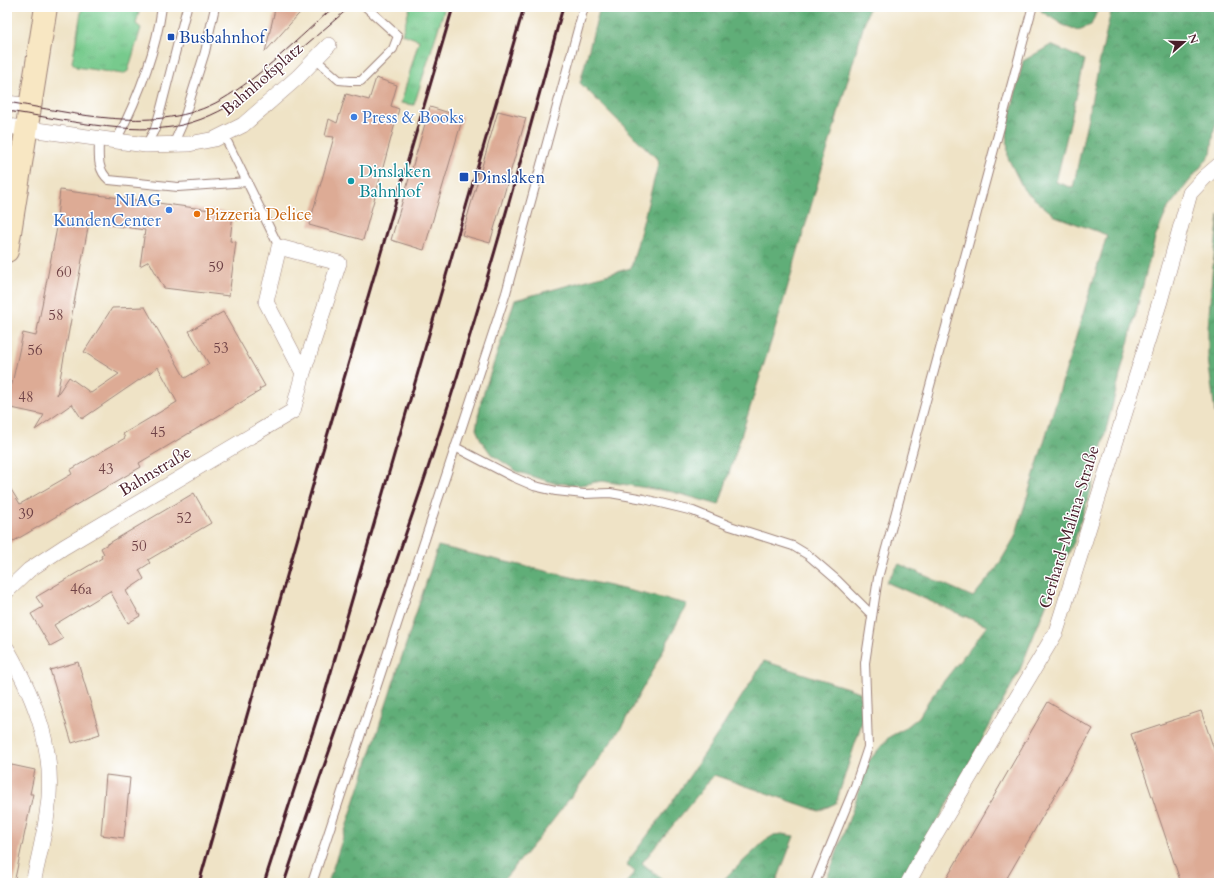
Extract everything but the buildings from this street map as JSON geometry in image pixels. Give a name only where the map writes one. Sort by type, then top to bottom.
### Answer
[{"type":"main road","points":[[7,251],[17,128],[30,106],[46,7]]},
{"type":"street","name":"Bahnhofsplatz","points":[[17,128],[146,145],[173,145],[215,139],[243,125],[290,84],[329,45]]},
{"type":"street","points":[[7,104],[30,106]]},
{"type":"street","name":"Gerhard-Malina-Straße","points":[[908,883],[1056,632],[1160,301],[1190,193],[1219,165]]},
{"type":"street","points":[[279,247],[266,302],[303,373]]},
{"type":"street","name":"Bahnstraße","points":[[7,591],[28,570],[58,551],[293,411],[303,373],[339,263],[279,247]]},
{"type":"street","points":[[7,649],[20,672],[38,714],[48,754],[50,783],[48,813],[33,883]]},
{"type":"lane","points":[[116,141],[136,98],[154,44],[162,7]]},
{"type":"lane","points":[[146,145],[160,112],[187,7]]},
{"type":"lane","points":[[173,145],[182,125],[206,52],[216,7]]},
{"type":"lane","points":[[315,59],[339,80],[350,81],[361,81],[383,60],[393,49],[398,36],[366,7]]},
{"type":"lane","points":[[312,883],[506,292],[584,7]]},
{"type":"lane","points":[[815,883],[855,786],[868,747],[865,663],[878,578],[1032,9]]},
{"type":"lane","points":[[224,135],[279,247]]},
{"type":"lane","points":[[99,138],[99,167],[103,175],[109,180],[178,187],[248,182]]},
{"type":"lane","points":[[455,447],[513,477],[534,486],[556,491],[584,494],[610,493],[644,499],[693,511],[730,526],[793,546],[808,555],[837,580],[872,615]]},
{"type":"green space","points":[[82,7],[140,7],[136,24],[141,28],[128,71],[123,74],[76,67],[72,62]]},
{"type":"green space","points":[[410,7],[445,7],[414,105],[401,103],[419,40],[402,34]]},
{"type":"green space","points":[[600,7],[869,7],[777,323],[719,505],[673,492],[602,481],[580,485],[554,483],[518,472],[491,454],[481,440],[476,429],[481,401],[515,300],[631,268],[659,161],[580,83]]},
{"type":"green space","points":[[1042,7],[1099,7],[1091,25],[1078,30],[1063,25],[1041,11]]},
{"type":"green space","points":[[1112,7],[1219,7],[1219,113],[1214,131],[1211,154],[1168,208],[1155,238],[1091,489],[1074,542],[1061,568],[1019,672],[904,883],[825,883],[856,800],[867,763],[889,737],[904,729],[919,717],[929,700],[987,626],[886,582],[899,564],[973,597],[996,569],[1015,537],[1107,235],[1055,216],[1024,190],[1008,158],[1007,130],[1023,61],[1051,45],[1085,60],[1056,182],[1073,188]]},
{"type":"green space","points":[[1219,215],[1219,404],[1215,413],[1208,358],[1208,329],[1212,274]]},
{"type":"green space","points":[[438,546],[687,604],[621,728],[544,832],[501,883],[328,883]]},
{"type":"green space","points":[[764,661],[860,692],[862,722],[836,803],[819,811],[714,775],[642,863],[667,883],[626,883],[635,872],[626,864],[668,808],[723,726]]},
{"type":"green space","points":[[782,834],[794,836],[776,883],[720,883],[766,840],[774,835]]},
{"type":"tram line","points":[[7,102],[88,116],[116,119],[171,117],[197,111],[221,100],[251,80],[334,7]]},
{"type":"tram line","points":[[7,111],[118,128],[162,128],[192,122],[219,111],[252,91],[350,7]]},
{"type":"railway","points":[[199,883],[323,450],[453,7]]},
{"type":"railway","points":[[264,883],[322,703],[524,7]]},
{"type":"railway","points":[[284,883],[428,468],[498,239],[563,7]]},
{"type":"place","name":"Busbahnhof","points":[[171,37]]},
{"type":"place","name":"Press & Books","points":[[354,117]]},
{"type":"place","name":"Dinslaken","points":[[464,177]]},
{"type":"place","name":"Dinslaken Bahnhof","points":[[351,181]]},
{"type":"place","name":"NIAG KundenCenter","points":[[169,210]]},
{"type":"place","name":"Pizzeria Delice","points":[[197,214]]}]
